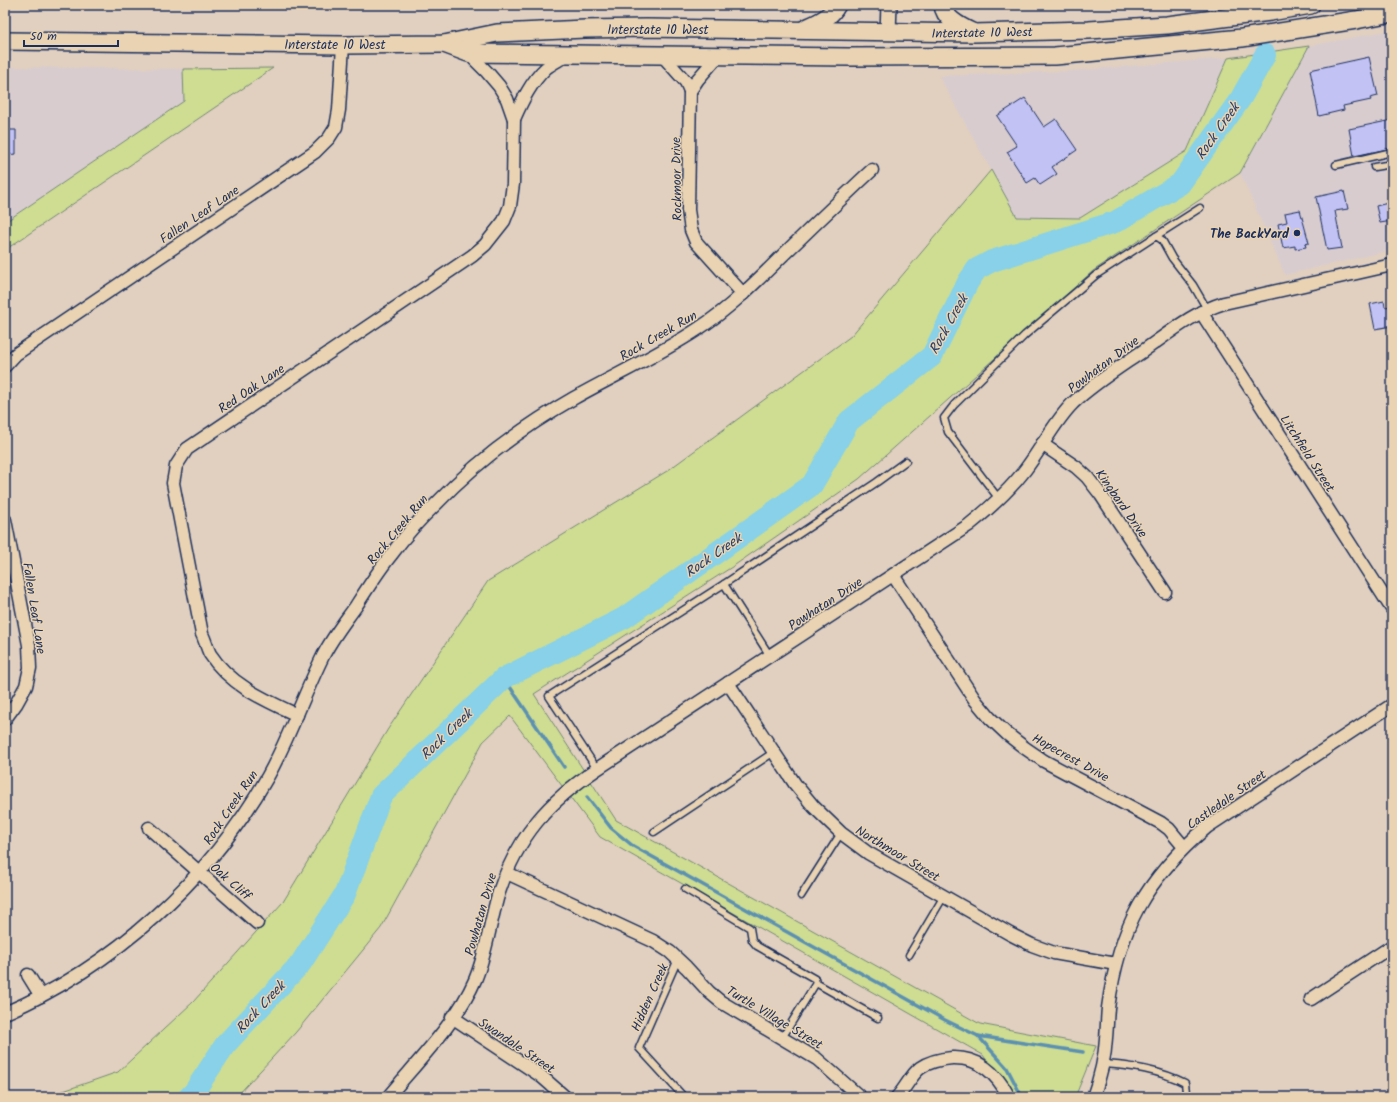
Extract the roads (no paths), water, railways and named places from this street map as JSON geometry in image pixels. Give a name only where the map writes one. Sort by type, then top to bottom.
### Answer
[{"type":"main road","name":"Interstate 10 West","points":[[5,41],[343,45],[444,44],[497,33],[584,29],[800,30],[974,33],[1089,30],[1167,25],[1270,12],[1311,5]]},
{"type":"main road","points":[[943,7],[948,16],[962,28],[974,33]]},
{"type":"main road","points":[[800,30],[826,19],[836,8]]},
{"type":"main road","points":[[444,44],[468,53],[849,57],[1055,56],[1242,38],[1392,13]]},
{"type":"street","points":[[888,32],[889,9]]},
{"type":"street","name":"Fallen Leaf Lane","points":[[5,366],[16,354],[315,152],[329,138],[336,127],[340,110],[343,45]]},
{"type":"street","name":"Red Oak Lane","points":[[297,715],[263,700],[243,686],[227,673],[210,653],[202,634],[173,484],[176,466],[187,449],[472,256],[485,245],[504,221],[510,206],[513,184],[514,119],[507,99],[499,86],[468,53]]},
{"type":"street","name":"Red Oak Lane","points":[[514,119],[533,83],[546,68],[568,54]]},
{"type":"street","points":[[662,55],[686,82],[690,92]]},
{"type":"street","points":[[690,92],[698,79],[718,56]]},
{"type":"street","name":"Rockmoor Drive","points":[[690,92],[688,210],[691,230],[696,242],[743,294]]},
{"type":"street","name":"Rock Creek Run","points":[[5,1013],[27,1004],[79,975],[128,940],[210,860],[250,806],[269,775],[327,647],[393,552],[437,502],[483,460],[519,434],[572,399],[669,347],[700,328],[743,294],[872,170]]},
{"type":"street","name":"Powhatan Drive","points":[[388,1097],[439,1036],[474,981],[484,952],[499,893],[507,873],[529,830],[560,796],[597,769],[969,525],[1009,490],[1073,404],[1102,379],[1204,310],[1241,298],[1392,265]]},
{"type":"street","name":"Litchfield Street","points":[[1204,310],[1392,609]]},
{"type":"street","name":"Kingbard Drive","points":[[1042,444],[1076,467],[1087,477],[1101,495],[1164,592]]},
{"type":"street","name":"Fallen Leaf Lane","points":[[5,520],[29,645],[30,668],[26,686],[16,704],[5,719]]},
{"type":"street","name":"Hopecrest Drive","points":[[892,576],[975,700],[1006,734],[1044,761],[1161,823],[1169,829],[1184,847]]},
{"type":"street","name":"Northmoor Street","points":[[728,683],[795,784],[814,807],[841,833],[868,853],[1032,945],[1054,953],[1116,964]]},
{"type":"street","name":"Castledale Street","points":[[1093,1097],[1103,1064],[1108,1005],[1111,983],[1116,964],[1126,931],[1138,905],[1160,873],[1184,847],[1207,827],[1229,811],[1392,705]]},
{"type":"street","name":"Oak Cliff","points":[[149,828],[258,923]]},
{"type":"street","name":"Turtle Village Street","points":[[507,873],[653,941],[678,959],[709,992],[721,1002],[817,1059],[860,1097]]},
{"type":"street","points":[[1311,999],[1392,946]]},
{"type":"street","points":[[28,976],[41,996]]},
{"type":"street","name":"Swandale Street","points":[[452,1017],[541,1076],[566,1097]]},
{"type":"street","points":[[897,1097],[919,1069],[932,1062],[943,1059],[961,1058],[972,1060],[988,1068],[1003,1086],[1009,1097]]},
{"type":"lane","points":[[1336,165],[1392,152]]},
{"type":"lane","points":[[1374,167],[1392,164]]},
{"type":"lane","points":[[999,499],[948,432],[944,418],[954,405],[1025,335],[1096,275],[1200,208]]},
{"type":"lane","points":[[1156,236],[1162,240],[1172,258],[1193,285],[1204,310]]},
{"type":"lane","points":[[597,769],[549,696],[724,584],[906,461]]},
{"type":"lane","points":[[724,584],[770,656]]},
{"type":"lane","points":[[654,832],[774,752]]},
{"type":"lane","points":[[800,896],[841,833]]},
{"type":"lane","points":[[686,890],[750,928],[752,940],[757,946],[815,979],[816,983],[878,1018]]},
{"type":"lane","points":[[909,955],[944,896]]},
{"type":"lane","name":"Hidden Creek","points":[[678,959],[639,1048],[684,1097]]},
{"type":"lane","points":[[782,1038],[816,983]]},
{"type":"lane","points":[[1103,1064],[1119,1065],[1144,1070],[1176,1079],[1185,1083],[1186,1092],[1184,1097]]},
{"type":"waterway","name":"Rock Creek","points":[[189,1097],[194,1092],[225,1045],[301,963],[345,894],[381,796],[504,678],[624,618],[812,485],[849,421],[932,356],[968,282],[977,269],[992,261],[1115,222],[1180,184],[1241,98],[1265,55]]},
{"type":"waterway","points":[[504,678],[564,767]]},
{"type":"waterway","points":[[587,797],[611,828],[633,846],[945,1020],[978,1036],[1083,1052]]},
{"type":"waterway","points":[[978,1036],[1007,1068],[1022,1097]]},
{"type":"place","name":"The BackYard","points":[[1297,233]]}]
